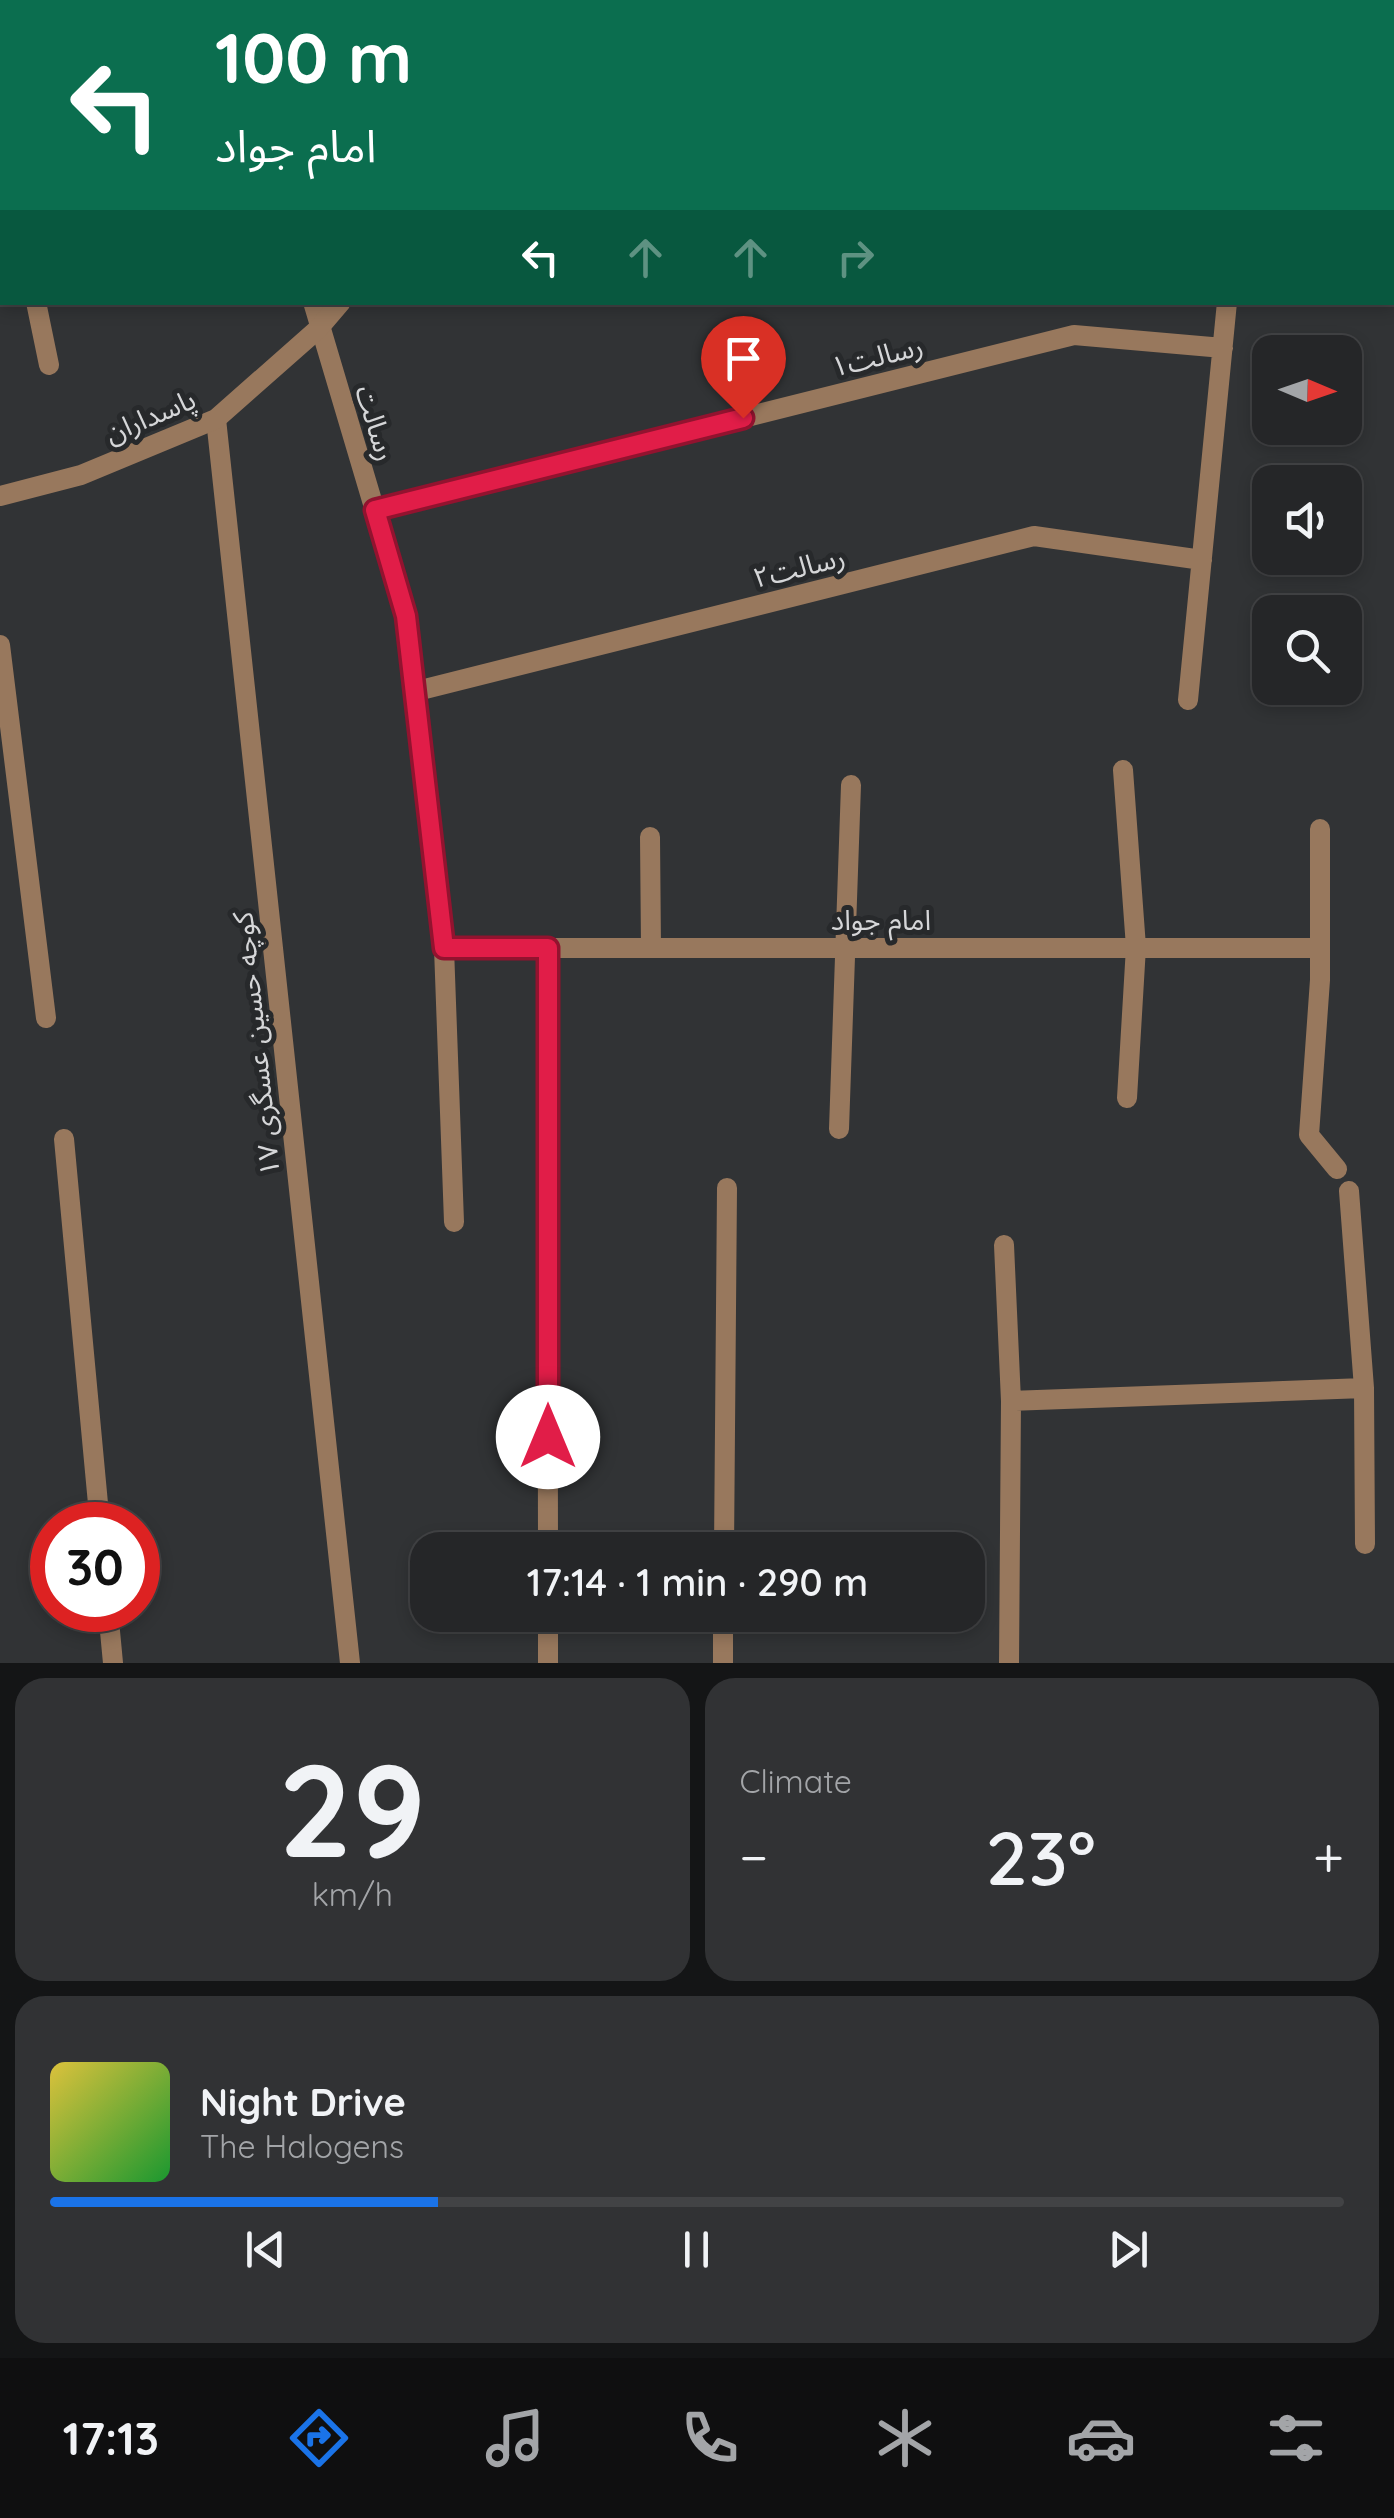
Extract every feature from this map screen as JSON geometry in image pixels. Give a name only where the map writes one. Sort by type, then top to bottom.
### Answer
[{"type":"street","points":[[37,305],[49,365]]},
{"type":"street","name":"رسالت","points":[[314,305],[406,616],[444,948],[454,1222]]},
{"type":"street","name":"پاسداران","points":[[0,496],[81,475],[216,419],[318,329],[339,305]]},
{"type":"street","points":[[1188,700],[1227,305]]},
{"type":"street","name":"رسالت۱","points":[[375,510],[1074,335],[1223,348]]},
{"type":"street","name":"کوچه حسین عسگری ۱۷","points":[[216,419],[350,1663]]},
{"type":"street","name":"رسالت۲","points":[[413,692],[1034,536],[1202,560]]},
{"type":"street","points":[[0,644],[46,1018]]},
{"type":"street","points":[[1123,770],[1136,948],[1127,1098]]},
{"type":"street","points":[[839,1129],[851,785]]},
{"type":"street","points":[[1320,828],[1310,1135],[1337,1169]]},
{"type":"street","points":[[650,836],[651,948]]},
{"type":"street","name":"امام جواد","points":[[444,948],[1318,948]]},
{"type":"street","points":[[548,948],[548,1532]]},
{"type":"street","points":[[64,1139],[98,1502]]},
{"type":"street","points":[[724,1532],[726,1188]]},
{"type":"street","points":[[1348,1190],[1364,1388],[1364,1544]]},
{"type":"street","points":[[1004,1245],[1011,1400],[1010,1663]]},
{"type":"street","points":[[1011,1400],[1364,1388]]},
{"type":"street","points":[[110,1632],[112,1663]]},
{"type":"street","points":[[548,1632],[548,1663]]},
{"type":"street","points":[[723,1632],[723,1663]]},
{"type":"route","points":[[548,1437],[548,948],[444,948],[421,776],[406,616],[375,510],[743,418]]}]
